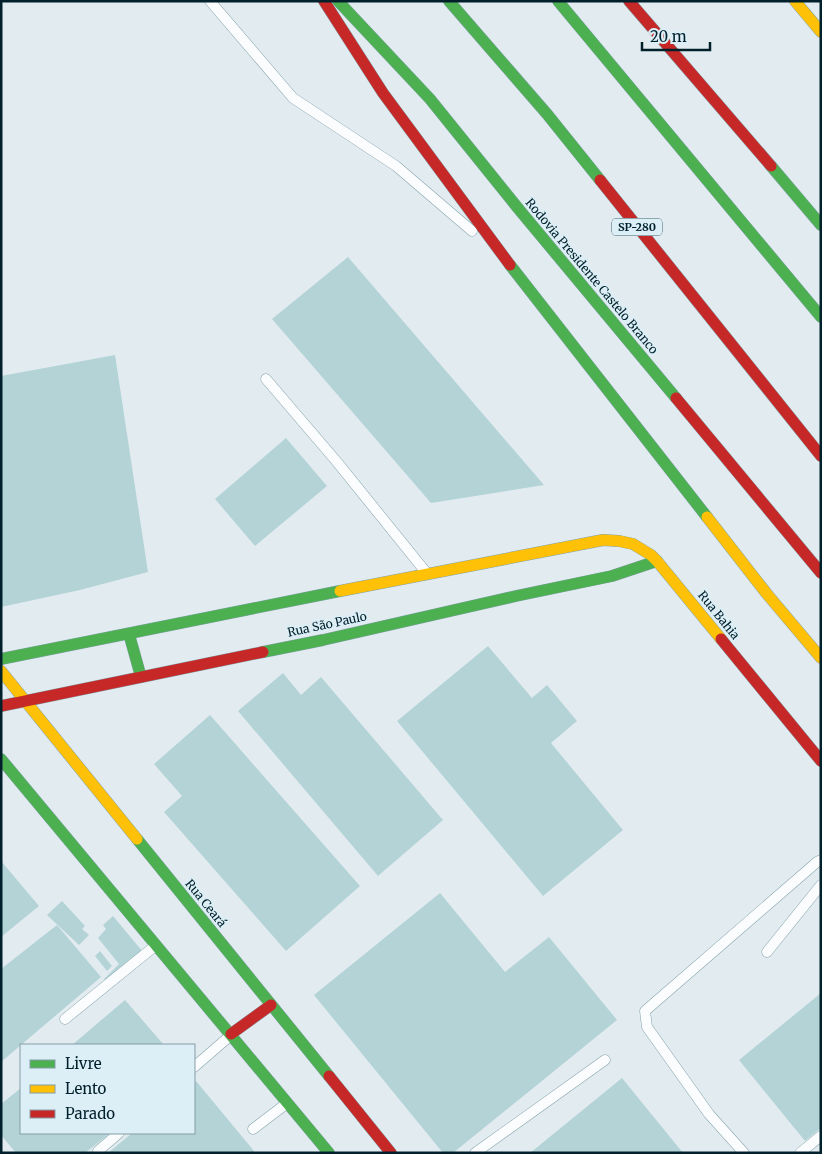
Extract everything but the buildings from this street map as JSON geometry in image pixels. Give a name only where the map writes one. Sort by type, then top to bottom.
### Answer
[{"type":"main road","points":[[324,1],[383,93],[507,261],[761,586],[821,658]]},
{"type":"main road","name":"Rodovia Presidente Castelo Branco","points":[[338,1],[430,99],[821,573]]},
{"type":"main road","name":"SP-280","points":[[449,1],[547,114],[821,456]]},
{"type":"main road","points":[[558,1],[821,317]]},
{"type":"main road","points":[[629,1],[821,225]]},
{"type":"main road","points":[[795,1],[821,32]]},
{"type":"main road","name":"Rua Bahia","points":[[427,574],[566,548],[604,545],[619,541],[648,552],[821,761]]},
{"type":"main road","name":"Rua São Paulo","points":[[1,706],[323,640],[516,596],[657,561]]},
{"type":"main road","points":[[1,659],[427,574]]},
{"type":"main road","points":[[129,634],[141,677]]},
{"type":"main road","name":"Rua Ceará","points":[[1,671],[391,1153]]},
{"type":"main road","points":[[1,759],[328,1153]]},
{"type":"main road","points":[[231,1034],[271,1005]]},
{"type":"lane","points":[[210,1],[293,98],[396,166],[507,261]]},
{"type":"lane","points":[[266,380],[337,462],[427,574]]},
{"type":"lane","points":[[744,1153],[709,1114],[647,1027],[645,1011],[821,860]]},
{"type":"lane","points":[[767,952],[821,885]]},
{"type":"lane","points":[[65,1019],[156,944]]},
{"type":"lane","points":[[195,1066],[231,1034]]},
{"type":"lane","points":[[475,1153],[605,1060]]},
{"type":"lane","points":[[253,1130],[287,1103]]},
{"type":"lane","points":[[98,1151],[118,1134]]},
{"type":"lane","points":[[800,1153],[821,1136]]},
{"type":"traffic: fast","points":[[338,1],[430,99],[676,398]]},
{"type":"traffic: fast","points":[[449,1],[547,114],[600,180]]},
{"type":"traffic: fast","points":[[558,1],[821,317]]},
{"type":"traffic: fast","points":[[771,166],[821,225]]},
{"type":"traffic: fast","points":[[510,265],[707,517]]},
{"type":"traffic: fast","points":[[263,652],[612,576],[657,561]]},
{"type":"traffic: fast","points":[[1,659],[340,591]]},
{"type":"traffic: fast","points":[[129,634],[141,677]]},
{"type":"traffic: fast","points":[[1,759],[329,1153]]},
{"type":"traffic: fast","points":[[137,839],[329,1076]]},
{"type":"traffic: slow","points":[[795,1],[821,32]]},
{"type":"traffic: slow","points":[[707,517],[767,594],[821,658]]},
{"type":"traffic: slow","points":[[340,591],[603,540],[619,541],[633,544],[651,555],[721,639]]},
{"type":"traffic: slow","points":[[1,671],[137,839]]},
{"type":"traffic: jam","points":[[324,1],[383,93],[510,265]]},
{"type":"traffic: jam","points":[[629,1],[771,166]]},
{"type":"traffic: jam","points":[[600,180],[821,456]]},
{"type":"traffic: jam","points":[[676,398],[821,573]]},
{"type":"traffic: jam","points":[[721,639],[821,761]]},
{"type":"traffic: jam","points":[[1,706],[263,652]]},
{"type":"traffic: jam","points":[[231,1034],[271,1005]]},
{"type":"traffic: jam","points":[[329,1076],[391,1153]]}]
